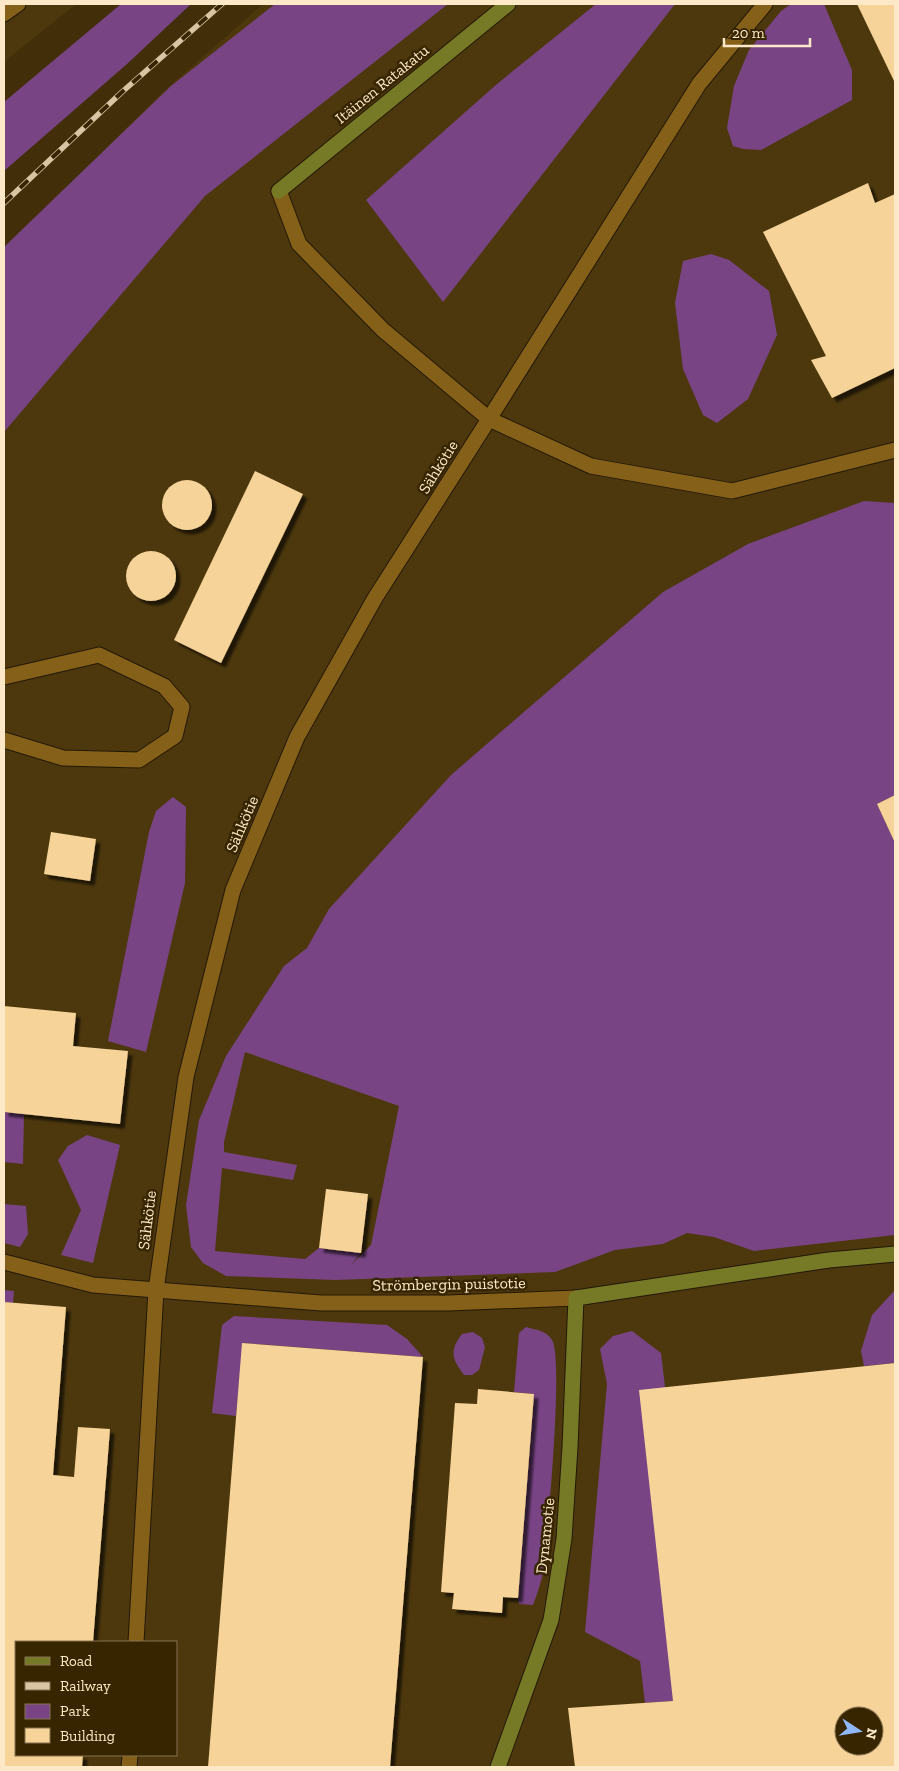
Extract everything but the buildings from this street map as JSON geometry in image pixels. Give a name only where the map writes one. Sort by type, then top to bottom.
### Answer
[{"type":"street","points":[[4,14],[18,4]]},
{"type":"street","name":"Itäinen Ratakatu","points":[[489,419],[383,330],[299,244],[279,191],[508,4]]},
{"type":"street","name":"Sähkötie","points":[[136,1641],[156,1290],[186,1077],[233,890],[297,737],[375,598],[700,84],[765,4]]},
{"type":"street","points":[[489,419],[591,466],[732,491],[895,450]]},
{"type":"street","points":[[4,677],[99,655],[164,686],[182,707],[175,736],[139,760],[63,758],[4,740]]},
{"type":"street","name":"Strömbergin puistotie","points":[[4,1262],[93,1285],[321,1303],[448,1303],[576,1298],[829,1260],[895,1254]]},
{"type":"street","name":"Dynamotie","points":[[498,1767],[551,1620],[564,1530],[570,1448],[576,1298]]},
{"type":"shaded area","points":[[4,4],[76,4],[4,62]]},
{"type":"shaded area","points":[[263,4],[895,4],[895,1767],[4,1767],[4,249],[164,91]]},
{"type":"green space","points":[[121,4],[191,4],[127,64],[4,171],[4,102]]},
{"type":"green space","points":[[275,4],[448,4],[205,196],[4,432],[4,247],[171,86]]},
{"type":"green space","points":[[596,4],[675,4],[443,302],[366,200],[497,84]]},
{"type":"green space","points":[[791,4],[824,4],[852,70],[852,100],[761,150],[743,149],[733,146],[727,128],[734,86],[749,50],[781,11]]},
{"type":"green space","points":[[711,254],[729,260],[769,291],[777,335],[748,399],[717,423],[703,415],[683,369],[675,303],[683,261]]},
{"type":"green space","points":[[864,501],[895,503],[895,795],[877,804],[895,843],[895,1235],[754,1251],[714,1237],[687,1233],[663,1244],[615,1250],[555,1272],[335,1280],[226,1276],[203,1263],[191,1247],[186,1205],[199,1120],[226,1056],[284,966],[307,948],[329,909],[451,775],[663,592],[748,544]],"holes":[[[245,1052],[399,1106],[371,1245],[350,1266],[361,1253],[319,1248],[305,1259],[215,1251],[222,1168],[293,1180],[297,1165],[224,1152],[224,1142]]]},
{"type":"green space","points":[[173,797],[186,807],[185,883],[146,1052],[108,1041],[149,832],[156,811]]},
{"type":"green space","points":[[4,1112],[24,1114],[23,1164],[4,1162]]},
{"type":"green space","points":[[87,1135],[120,1145],[93,1263],[61,1255],[81,1210],[58,1160],[68,1146]]},
{"type":"green space","points":[[4,1204],[26,1206],[28,1234],[20,1247],[4,1243]]},
{"type":"green space","points":[[4,1290],[14,1291],[13,1303],[4,1302]]},
{"type":"green space","points":[[895,1290],[895,1363],[864,1366],[861,1351],[872,1315]]},
{"type":"green space","points":[[234,1316],[387,1325],[407,1339],[423,1357],[243,1343],[236,1416],[212,1413],[222,1325]]},
{"type":"green space","points":[[526,1327],[544,1332],[552,1340],[555,1354],[556,1379],[554,1451],[545,1554],[539,1589],[533,1605],[519,1604],[518,1598],[534,1394],[514,1392],[519,1333]]},
{"type":"green space","points":[[632,1331],[661,1353],[665,1387],[673,1701],[645,1703],[640,1661],[585,1632],[607,1384],[600,1349],[613,1336]]},
{"type":"green space","points":[[473,1332],[482,1338],[485,1347],[479,1370],[472,1375],[464,1375],[455,1359],[455,1345],[462,1334]]},
{"type":"railway","points":[[4,203],[122,92],[222,4]]}]
